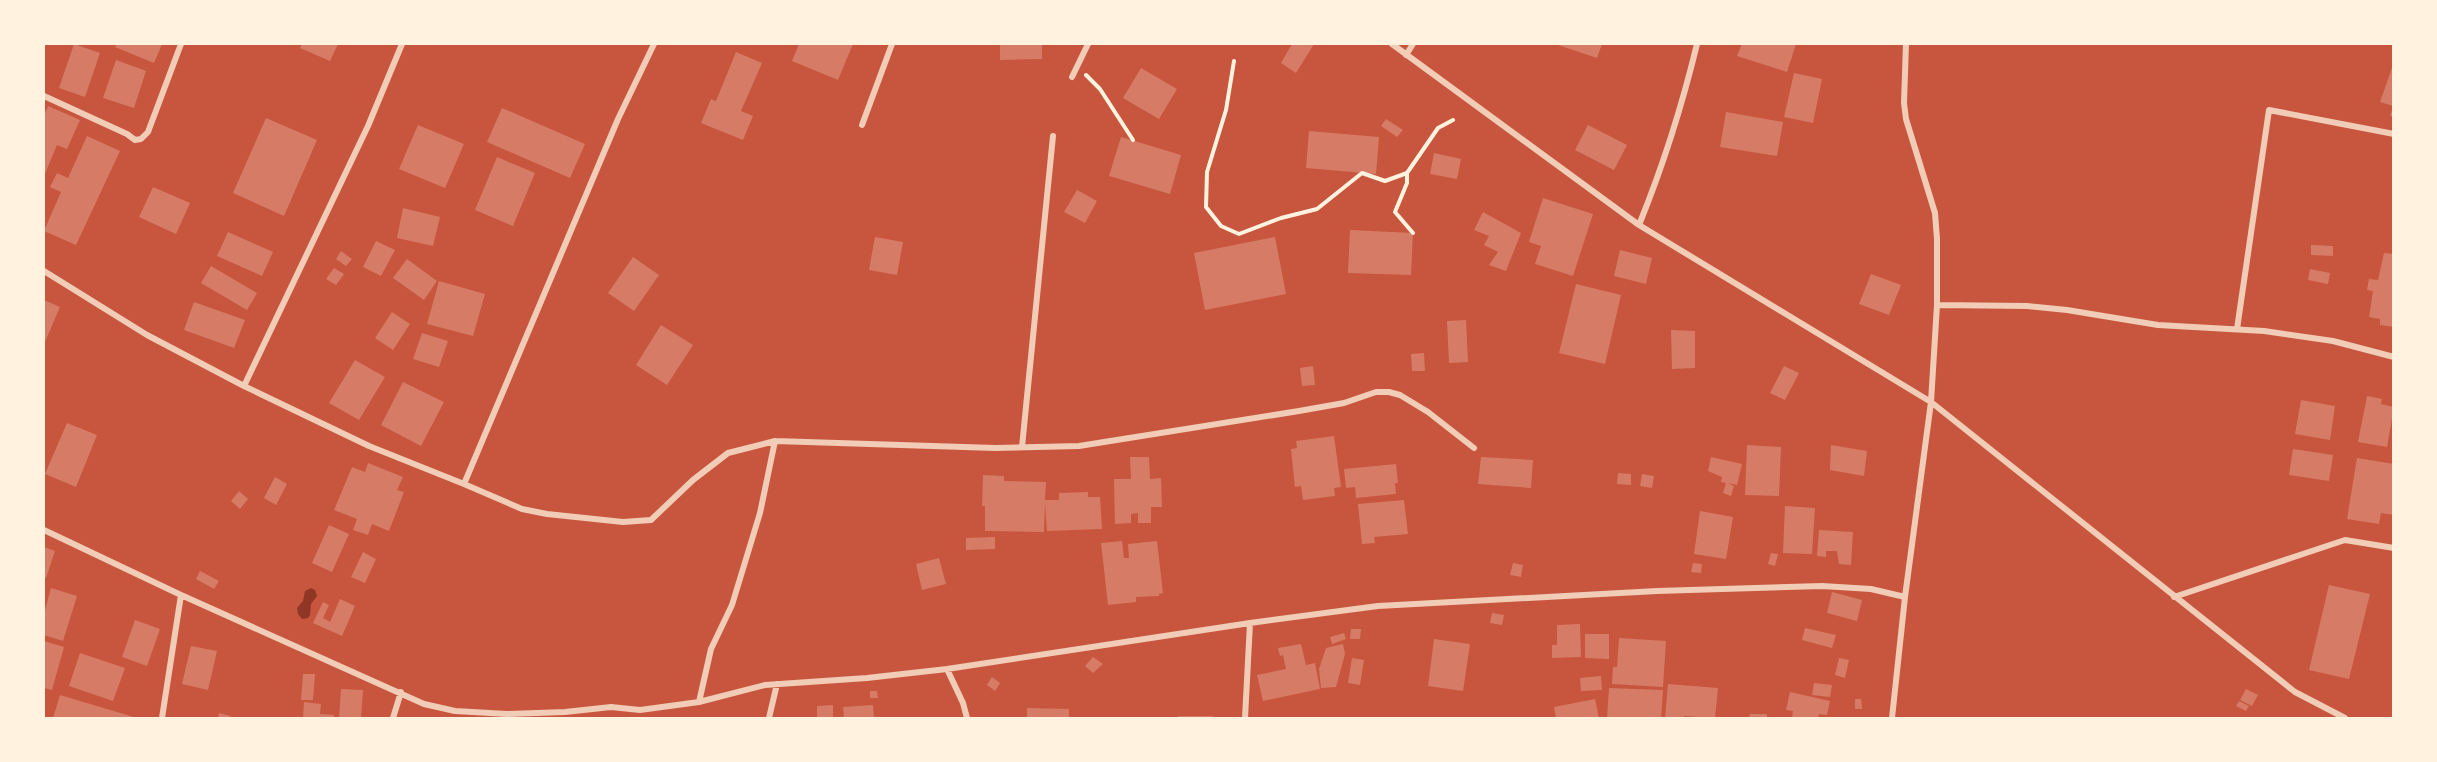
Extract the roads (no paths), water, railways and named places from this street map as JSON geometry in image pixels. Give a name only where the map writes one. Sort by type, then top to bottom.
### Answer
[{"type":"street","points":[[44,96],[127,134],[135,141],[141,139],[148,132],[181,44]]},
{"type":"street","points":[[244,386],[368,126],[402,44]]},
{"type":"street","points":[[464,484],[618,119],[654,44]]},
{"type":"street","points":[[862,125],[892,44]]},
{"type":"street","points":[[1072,77],[1088,44]]},
{"type":"street","points":[[1392,44],[1639,225],[1930,402],[2295,692],[2345,718]]},
{"type":"street","points":[[1406,55],[1413,44]]},
{"type":"street","points":[[1639,225],[1660,174],[1687,86],[1696,44]]},
{"type":"street","points":[[1892,718],[1930,402],[1937,305],[1935,213],[1906,119],[1904,103],[1906,44]]},
{"type":"street","points":[[2236,329],[2269,110],[2394,134]]},
{"type":"street","points":[[1022,447],[1053,136]]},
{"type":"street","points":[[44,271],[147,335],[244,386],[369,446],[522,509],[623,522],[651,520],[693,480],[728,453],[775,441],[1022,447],[1079,446],[1299,411],[1344,403],[1376,392],[1389,392],[1400,395],[1428,412],[1474,448]]},
{"type":"street","points":[[1937,305],[2016,306],[2067,310],[2158,325],[2236,329],[2333,341],[2394,357]]},
{"type":"street","points":[[699,702],[711,649],[732,605],[760,513],[775,441]]},
{"type":"street","points":[[44,530],[181,595],[424,704],[454,711],[507,714],[565,712],[611,707],[640,710],[699,702],[747,688],[947,669],[1378,606],[1657,591],[1822,586],[1871,589],[1905,597]]},
{"type":"street","points":[[2174,597],[2345,540],[2394,548]]},
{"type":"street","points":[[162,718],[181,595]]},
{"type":"street","points":[[1245,718],[1250,623]]},
{"type":"street","points":[[947,669],[963,703],[967,718]]},
{"type":"street","points":[[770,718],[777,684]]},
{"type":"street","points":[[393,718],[401,692]]}]
